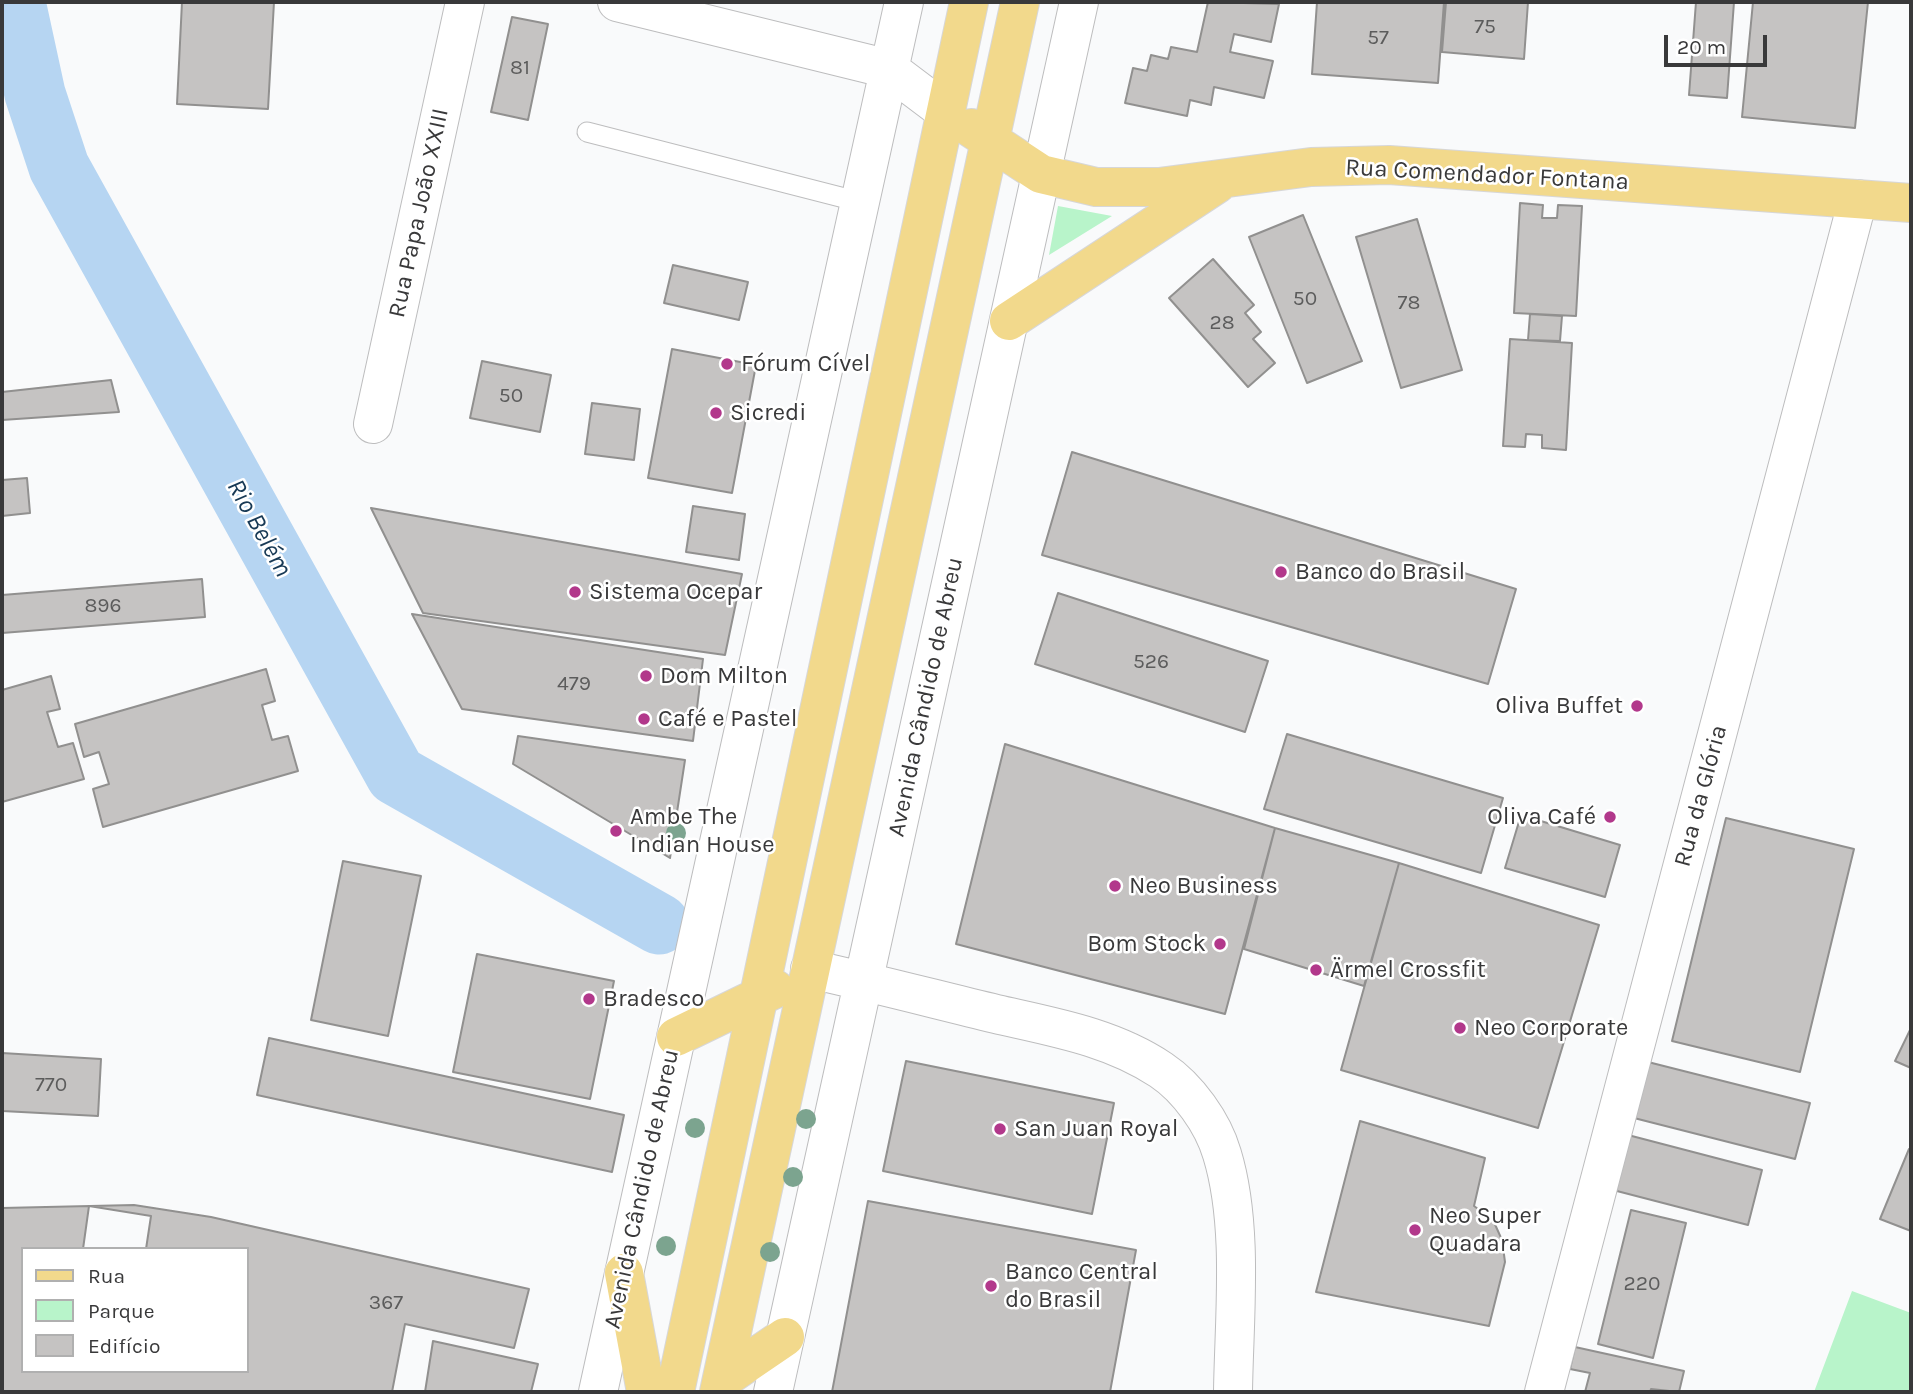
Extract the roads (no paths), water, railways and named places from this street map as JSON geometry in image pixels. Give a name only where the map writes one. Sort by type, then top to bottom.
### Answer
[{"type":"main road","points":[[675,1392],[968,2]]},
{"type":"main road","points":[[720,1386],[1020,2]]},
{"type":"main road","name":"Rua Comendador Fontana","points":[[946,112],[1041,174],[1069,182],[1123,189],[1311,167],[1388,165],[1911,203]]},
{"type":"main road","points":[[1009,321],[1223,179]]},
{"type":"main road","points":[[676,1038],[810,969]]},
{"type":"main road","points":[[624,1273],[646,1392]]},
{"type":"main road","points":[[720,1386],[785,1337]]},
{"type":"street","name":"Rua Papa João XXIII","points":[[373,424],[465,2]]},
{"type":"street","points":[[617,2],[889,69],[946,112]]},
{"type":"street","name":"Avenida Cândido de Abreu","points":[[598,1392],[904,2]]},
{"type":"street","name":"Avenida Cândido de Abreu","points":[[773,1392],[1079,2]]},
{"type":"street","name":"Rua da Glória","points":[[1544,1392],[1858,200]]},
{"type":"street","points":[[810,969],[1076,1033],[1124,1049],[1163,1071],[1197,1104],[1222,1153],[1231,1204],[1235,1262],[1233,1392]]},
{"type":"lane","points":[[587,132],[860,202]]},
{"type":"waterway","name":"Rio Belém","points":[[15,2],[35,94],[59,167],[396,775],[659,924]]},
{"type":"place","name":"Fórum Cível","points":[[727,364]]},
{"type":"place","name":"Sicredi","points":[[716,413]]},
{"type":"place","name":"Banco do Brasil","points":[[1281,572]]},
{"type":"place","name":"Sistema Ocepar","points":[[575,592]]},
{"type":"place","name":"Dom Milton","points":[[646,676]]},
{"type":"place","name":"Oliva Buffet","points":[[1637,706]]},
{"type":"place","name":"Café e Pastel","points":[[644,719]]},
{"type":"place","name":"Oliva Café","points":[[1610,817]]},
{"type":"place","name":"Ambe The Indian House","points":[[616,831]]},
{"type":"place","name":"Neo Business","points":[[1115,886]]},
{"type":"place","name":"Bom Stock","points":[[1220,944]]},
{"type":"place","name":"Ärmel Crossfit","points":[[1316,970]]},
{"type":"place","name":"Bradesco","points":[[589,999]]},
{"type":"place","name":"Neo Corporate","points":[[1460,1028]]},
{"type":"place","name":"San Juan Royal","points":[[1000,1129]]},
{"type":"place","name":"Neo Super Quadara","points":[[1415,1230]]},
{"type":"place","name":"Banco Central do Brasil","points":[[991,1286]]}]
